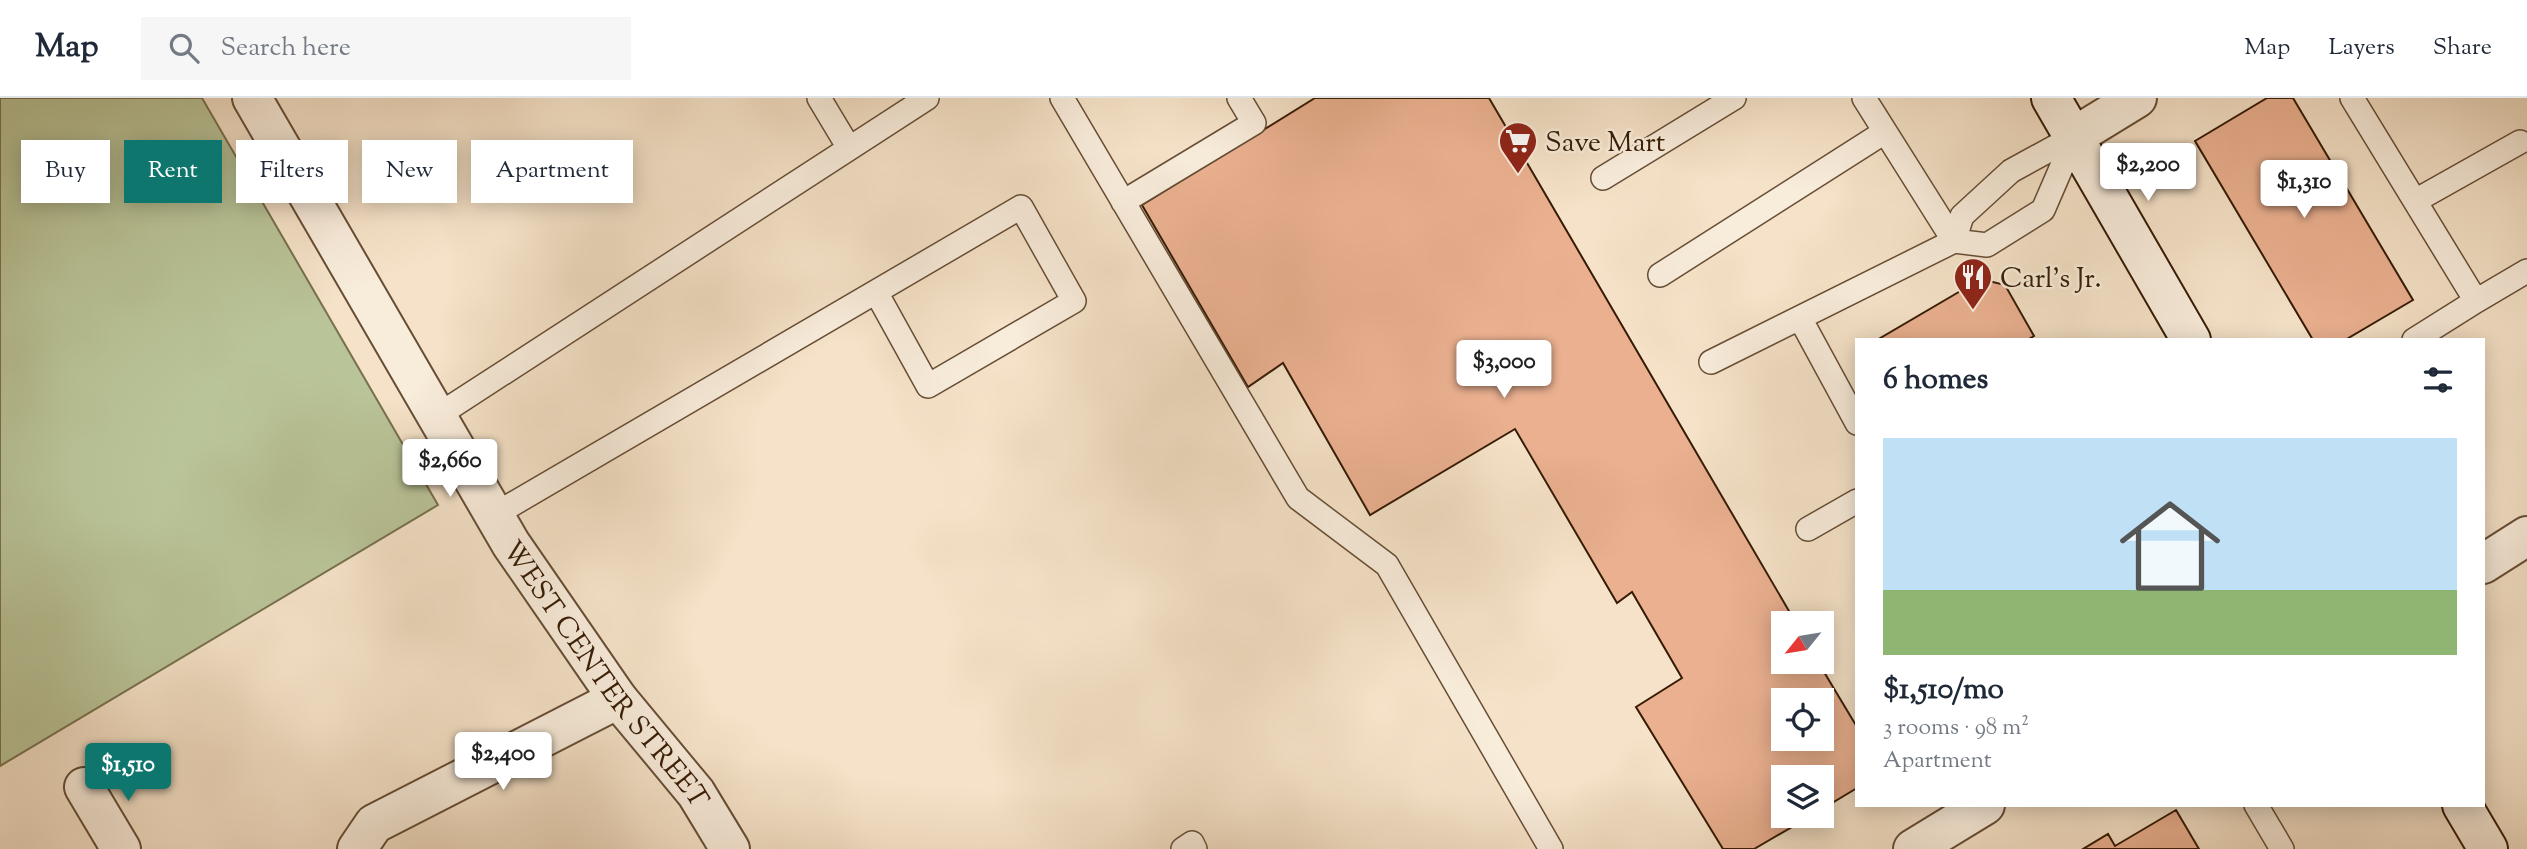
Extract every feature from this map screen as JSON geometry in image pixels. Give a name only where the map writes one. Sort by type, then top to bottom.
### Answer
[{"type":"street","name":"WEST CENTER STREET","points":[[252,98],[494,515],[618,699],[675,764],[730,849]]},
{"type":"street","points":[[2051,98],[2190,338]]},
{"type":"street","points":[[2075,136],[2137,98]]},
{"type":"street","points":[[2485,563],[2527,536]]},
{"type":"street","points":[[357,849],[374,824],[618,699]]},
{"type":"street","points":[[85,787],[121,849]]},
{"type":"street","points":[[1913,849],[1982,807]]},
{"type":"street","points":[[2463,807],[2488,849]]},
{"type":"lane","points":[[819,98],[849,148]]},
{"type":"lane","points":[[437,416],[926,98]]},
{"type":"lane","points":[[1062,98],[1298,498],[1387,565],[1551,849]]},
{"type":"lane","points":[[1123,202],[1254,123],[1239,98]]},
{"type":"lane","points":[[1604,178],[1734,98]]},
{"type":"lane","points":[[1864,98],[1954,241]]},
{"type":"lane","points":[[2352,98],[2476,301]]},
{"type":"lane","points":[[1660,275],[1884,132]]},
{"type":"lane","points":[[1954,241],[1962,215],[2011,171],[2075,136]]},
{"type":"lane","points":[[1711,362],[1801,320],[1954,241],[1987,244],[2043,210],[2075,136]]},
{"type":"lane","points":[[2415,201],[2519,142]]},
{"type":"lane","points":[[494,515],[1021,207],[1074,301],[928,386],[876,292]]},
{"type":"lane","points":[[2417,338],[2527,271]]},
{"type":"lane","points":[[1801,320],[1855,419]]},
{"type":"lane","points":[[1808,529],[1855,501]]},
{"type":"lane","points":[[2257,807],[2281,849]]},
{"type":"lane","points":[[1183,849],[1192,844],[1195,849]]},
{"type":"green space","points":[[0,98],[202,98],[236,157],[236,203],[263,203],[438,505],[0,766]]},
{"type":"building","points":[[1315,98],[1489,98],[1789,611],[1771,611],[1771,674],[1825,674],[1834,688],[1771,688],[1771,751],[1834,751],[1834,689],[1855,724],[1855,789],[1834,802],[1834,765],[1771,765],[1771,828],[1790,828],[1754,849],[1723,849],[1636,707],[1682,678],[1632,592],[1617,603],[1515,429],[1370,515],[1283,363],[1248,387],[1142,205]]},
{"type":"building","points":[[2267,98],[2293,98],[2413,300],[2348,338],[2312,338],[2195,141]]},
{"type":"building","name":"Carl's Jr.","points":[[1981,279],[2005,285],[2034,336],[2030,338],[1880,338]]},
{"type":"building","points":[[2176,810],[2199,849],[2083,849],[2108,834],[2115,846]]},
{"type":"place","name":"Save Mart","points":[[1518,175]]},
{"type":"place","name":"Carl's Jr.","points":[[1973,311]]}]
